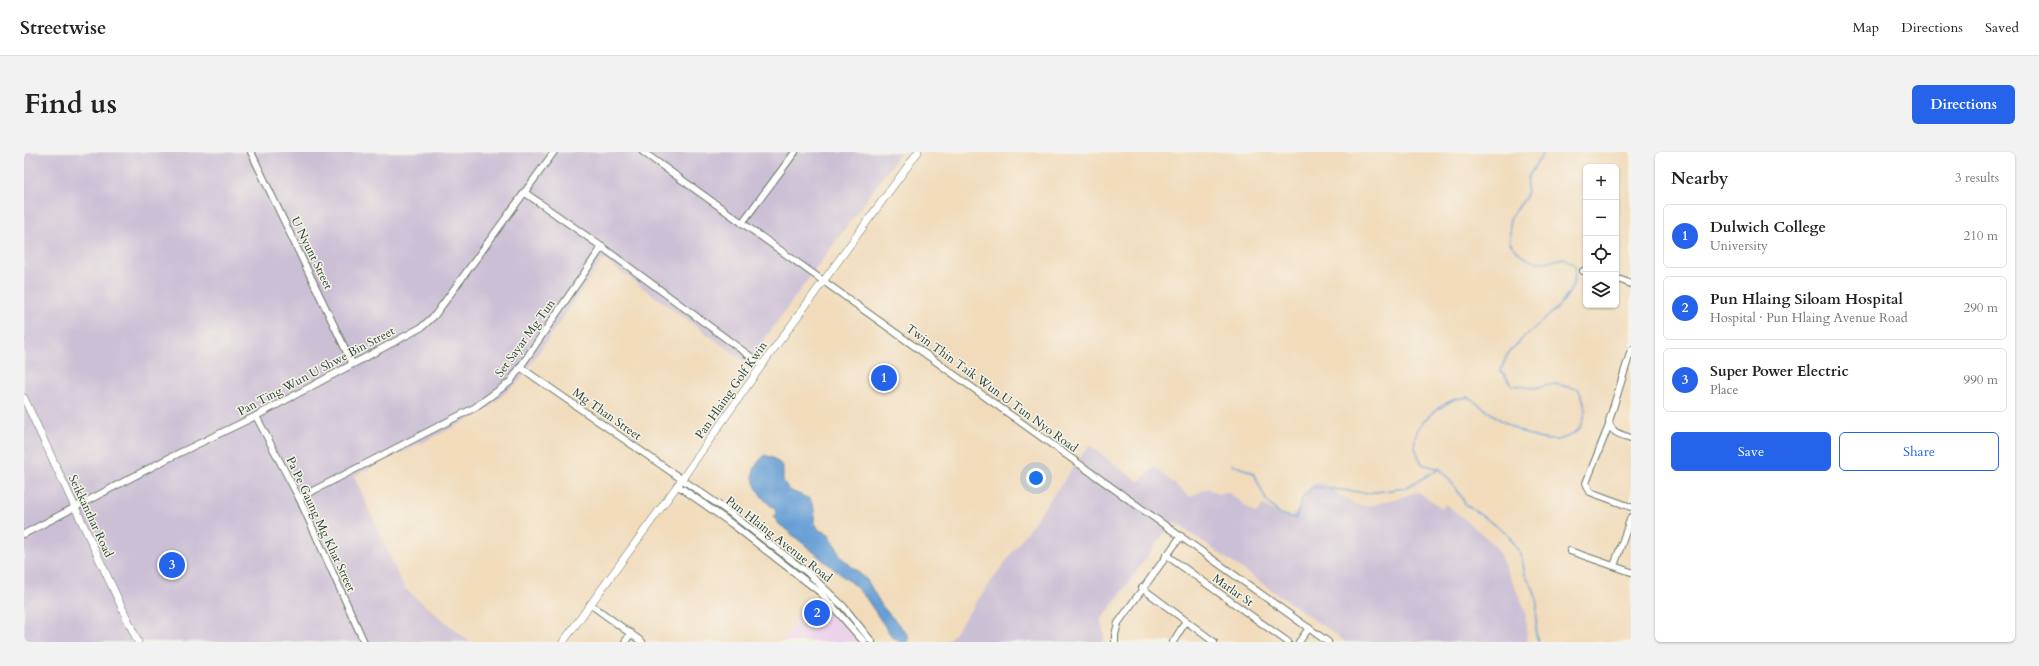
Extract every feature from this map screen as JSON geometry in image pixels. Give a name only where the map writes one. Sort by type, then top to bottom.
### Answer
[{"type":"street","name":"U Nyunt Street","points":[[251,152],[352,363]]},
{"type":"street","name":"Pan Ting Wun U Shwe Bin Street","points":[[24,534],[169,458],[256,416],[352,363],[422,327],[434,315],[554,152]]},
{"type":"street","name":"Twin Thin Taik Wun U Tun Nyo Road","points":[[643,152],[1328,642]]},
{"type":"street","points":[[742,223],[795,152]]},
{"type":"street","name":"Pan Hlaing Golf Kwin","points":[[563,642],[682,479],[762,364],[825,281],[918,152]]},
{"type":"street","points":[[524,192],[762,364]]},
{"type":"street","name":"Set Sayar Mg Tun","points":[[299,498],[474,408],[510,382],[602,247]]},
{"type":"street","points":[[1619,279],[1631,284]]},
{"type":"street","points":[[1631,350],[1609,425],[1586,483],[1586,488],[1590,492],[1631,506]]},
{"type":"street","name":"Mg Than Street","points":[[520,367],[682,479]]},
{"type":"street","name":"Seikkanthar Road","points":[[24,398],[138,642]]},
{"type":"street","name":"Pa Pe Gaung Mg Khat Street","points":[[256,416],[299,498],[364,642]]},
{"type":"street","points":[[1609,425],[1614,432],[1631,438]]},
{"type":"street","name":"Pun Hlaing Avenue Road","points":[[682,479],[736,517],[808,573],[844,607],[872,642]]},
{"type":"street","name":"Pun Hlaing Avenue Road","points":[[677,485],[732,524],[821,593],[864,642]]},
{"type":"street","points":[[1614,566],[1631,517]]},
{"type":"street","points":[[1115,642],[1118,623],[1181,536]]},
{"type":"street","points":[[1570,551],[1631,572]]},
{"type":"street","name":"Marlar St","points":[[1166,556],[1288,642]]},
{"type":"street","points":[[1142,588],[1214,642]]},
{"type":"street","points":[[590,604],[642,642]]},
{"type":"street","points":[[1173,642],[1186,621]]},
{"type":"street","points":[[1299,642],[1309,628]]},
{"type":"street","points":[[624,642],[631,634]]},
{"type":"shaded area","points":[[24,152],[901,152],[747,363],[603,259],[520,380],[482,413],[354,476],[404,588],[470,642],[24,642]]},
{"type":"shaded area","points":[[1089,445],[1139,482],[1154,467],[1190,497],[1208,488],[1218,494],[1228,492],[1256,514],[1263,505],[1285,517],[1292,516],[1297,511],[1315,483],[1324,484],[1353,504],[1369,506],[1418,492],[1442,508],[1446,504],[1495,545],[1525,609],[1527,642],[1346,642],[1173,521],[1102,619],[1104,642],[948,642]]},
{"type":"shaded area","points":[[814,596],[850,631],[858,642],[782,642]]},
{"type":"water","points":[[765,455],[773,458],[783,466],[783,481],[789,490],[810,499],[815,511],[814,521],[819,530],[829,534],[842,558],[867,580],[882,606],[908,635],[909,642],[899,642],[892,637],[866,598],[856,587],[778,523],[774,517],[776,513],[775,508],[767,503],[760,494],[753,478],[755,468]]},
{"type":"waterway","points":[[1538,642],[1536,634],[1537,601],[1533,588],[1525,574],[1521,555],[1507,533],[1466,505],[1456,488],[1440,469],[1422,464],[1416,451],[1415,437],[1420,425],[1430,415],[1453,400],[1468,397],[1515,429],[1542,439],[1555,440],[1567,437],[1575,433],[1581,426],[1585,407],[1578,389],[1555,384],[1534,388],[1512,385],[1501,371],[1508,354],[1515,345],[1564,301],[1574,281],[1575,266],[1564,258],[1547,262],[1534,261],[1522,256],[1510,243],[1510,218],[1526,197],[1528,177],[1544,152]]},
{"type":"waterway","points":[[1232,464],[1254,473],[1266,500],[1279,514],[1296,518],[1302,499],[1312,487],[1369,493],[1405,488],[1439,469]]},
{"type":"place","name":"Dulwich College","points":[[884,378]]},
{"type":"place","name":"Super Power Electric","points":[[172,565]]},
{"type":"place","name":"Pun Hlaing Siloam Hospital","points":[[817,613]]}]
